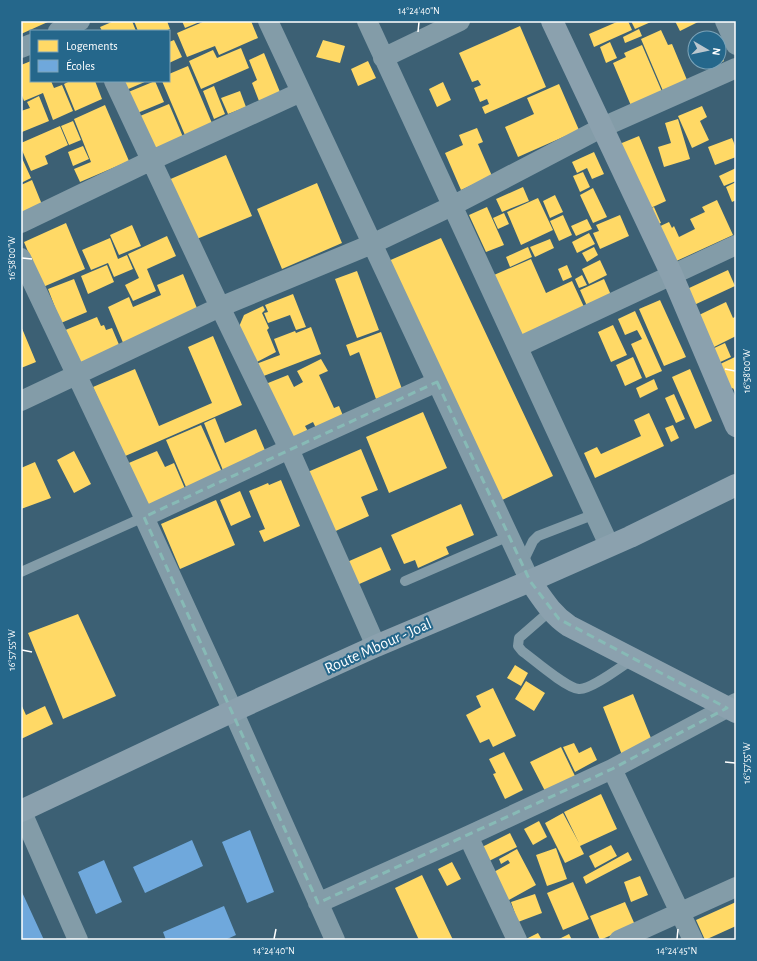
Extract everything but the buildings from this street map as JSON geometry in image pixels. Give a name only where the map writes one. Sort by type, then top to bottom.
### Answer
[{"type":"main road","points":[[552,21],[672,275],[736,426]]},
{"type":"main road","name":"Route Mbour - Joal","points":[[21,810],[376,646],[526,573],[609,545],[736,485]]},
{"type":"main road","points":[[526,573],[550,611],[558,619],[633,659],[733,708]]},
{"type":"street","points":[[60,30],[80,21]]},
{"type":"street","points":[[85,21],[90,30]]},
{"type":"street","points":[[268,21],[526,573]]},
{"type":"street","points":[[366,21],[609,545]]},
{"type":"street","points":[[383,58],[460,21]]},
{"type":"street","points":[[725,21],[736,45]]},
{"type":"street","points":[[21,401],[220,307],[372,244],[452,206],[603,127],[736,68]]},
{"type":"street","points":[[114,82],[220,307],[289,449],[376,646]]},
{"type":"street","points":[[21,223],[152,160],[301,92]]},
{"type":"street","points":[[518,347],[736,244]]},
{"type":"street","points":[[21,258],[233,711],[335,940]]},
{"type":"street","points":[[144,518],[289,449],[437,382]]},
{"type":"street","points":[[318,903],[468,836],[612,768],[733,708]]},
{"type":"street","points":[[612,768],[693,940]]},
{"type":"street","points":[[21,810],[78,940]]},
{"type":"street","points":[[468,836],[517,940]]},
{"type":"street","points":[[619,940],[736,887]]},
{"type":"lane","points":[[526,573],[533,541],[538,536],[595,514]]},
{"type":"lane","points":[[21,572],[144,518]]},
{"type":"lane","points":[[405,581],[509,536]]},
{"type":"lane","points":[[550,611],[518,638],[518,646],[522,651],[567,684],[578,689],[590,687],[633,659]]},
{"type":"highlighted area","points":[[437,382],[530,581],[559,619],[727,708],[612,769],[318,903],[144,517]]}]
